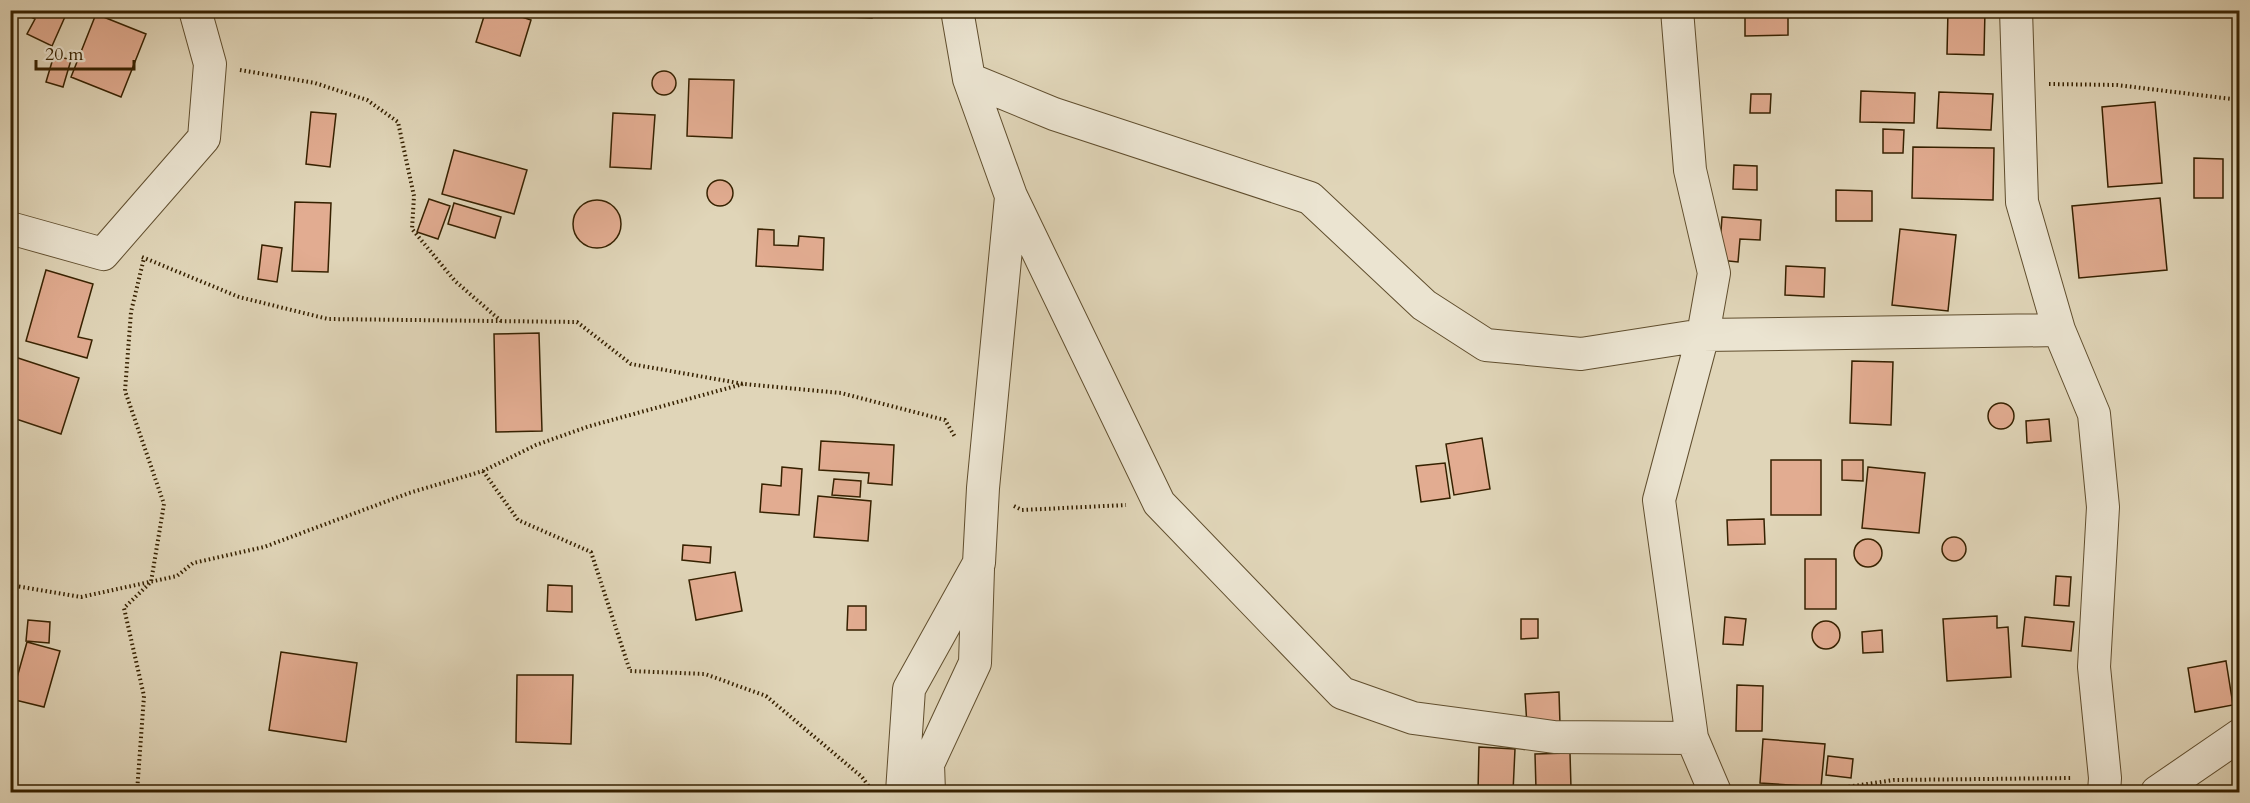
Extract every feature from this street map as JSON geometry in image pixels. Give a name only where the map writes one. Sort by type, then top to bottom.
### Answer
[{"type":"street","points":[[10,228],[103,254],[204,138],[210,64],[195,10]]},
{"type":"street","points":[[957,10],[969,79],[1011,196],[1159,503],[1342,693],[1413,718],[1554,737],[1692,738]]},
{"type":"street","points":[[1677,10],[1690,170],[1714,273],[1703,335],[1659,500],[1692,738],[1715,792]]},
{"type":"street","points":[[2016,10],[2022,202],[2060,330],[2094,414],[2103,507],[2094,667],[2104,785]]},
{"type":"street","points":[[969,79],[1054,114],[1310,198],[1424,305],[1486,345],[1581,354],[1703,335],[2060,330]]},
{"type":"street","points":[[929,792],[928,764],[975,663],[983,488],[1011,196]]},
{"type":"street","points":[[902,792],[909,689],[979,562]]},
{"type":"street","points":[[2157,792],[2240,735]]},
{"type":"path","points":[[210,64],[315,83],[367,100],[398,123],[414,196],[412,229],[455,281],[501,321]]},
{"type":"path","points":[[2018,84],[2117,85],[2240,100]]},
{"type":"path","points":[[103,254],[144,258],[238,297],[328,319],[577,322],[631,364],[744,384],[841,393],[945,420],[956,439]]},
{"type":"path","points":[[136,792],[144,696],[124,608],[151,582],[164,504],[125,392],[131,312],[144,258]]},
{"type":"path","points":[[10,585],[81,597],[177,576],[193,563],[264,547],[409,494],[483,471],[536,445],[590,426],[744,384]]},
{"type":"path","points":[[483,471],[518,520],[591,552],[630,671],[705,674],[766,696],[862,777],[873,792]]},
{"type":"path","points":[[983,488],[1022,510],[1159,503]]},
{"type":"path","points":[[1813,792],[1894,780],[2104,785]]},
{"type":"building","points":[[18,10],[68,10],[52,46],[27,34],[35,19]]},
{"type":"building","points":[[486,10],[500,10],[531,20],[520,56],[476,42]]},
{"type":"building","points":[[850,10],[872,10],[872,18],[850,17]]},
{"type":"building","points":[[1745,10],[1788,10],[1788,35],[1745,36]]},
{"type":"building","points":[[1948,10],[1985,10],[1984,55],[1947,54]]},
{"type":"building","points":[[96,14],[146,34],[121,97],[71,77]]},
{"type":"building","points":[[54,55],[71,60],[63,87],[46,82]]},
{"type":"building","points":[[664,71],[672,75],[676,83],[672,91],[664,95],[656,91],[652,83],[656,75]]},
{"type":"building","points":[[689,79],[734,80],[732,138],[687,136]]},
{"type":"building","points":[[1861,91],[1915,93],[1914,123],[1860,122]]},
{"type":"building","points":[[1939,92],[1993,94],[1991,130],[1937,128]]},
{"type":"building","points":[[1751,94],[1771,94],[1770,113],[1750,113]]},
{"type":"building","points":[[2155,102],[2162,183],[2108,187],[2102,107]]},
{"type":"building","points":[[311,112],[336,114],[330,167],[306,164]]},
{"type":"building","points":[[613,113],[655,115],[651,169],[610,167]]},
{"type":"building","points":[[1883,129],[1904,130],[1903,153],[1883,153]]},
{"type":"building","points":[[1913,147],[1994,148],[1993,200],[1912,198]]},
{"type":"building","points":[[454,150],[527,170],[514,214],[442,194]]},
{"type":"building","points":[[2194,158],[2223,159],[2223,198],[2194,198]]},
{"type":"building","points":[[1734,165],[1757,166],[1757,190],[1733,189]]},
{"type":"building","points":[[720,180],[729,184],[733,193],[729,202],[720,206],[711,202],[707,193],[711,184]]},
{"type":"building","points":[[1836,190],[1872,191],[1872,221],[1836,221]]},
{"type":"building","points":[[2160,198],[2167,270],[2079,278],[2072,206]]},
{"type":"building","points":[[429,199],[450,206],[438,239],[417,232]]},
{"type":"building","points":[[597,200],[614,207],[621,224],[614,241],[597,248],[580,241],[573,224],[580,207]]},
{"type":"building","points":[[295,202],[331,203],[328,272],[292,271]]},
{"type":"building","points":[[454,203],[501,217],[495,238],[448,224]]},
{"type":"building","points":[[1722,217],[1761,220],[1760,240],[1740,239],[1738,262],[1719,260]]},
{"type":"building","points":[[758,229],[774,230],[774,245],[798,246],[799,236],[824,238],[823,270],[756,266]]},
{"type":"building","points":[[1900,229],[1956,235],[1948,311],[1892,305]]},
{"type":"building","points":[[262,245],[282,248],[277,282],[258,279]]},
{"type":"building","points":[[1786,266],[1825,268],[1824,297],[1785,295]]},
{"type":"building","points":[[46,270],[93,284],[78,337],[92,340],[87,358],[26,341]]},
{"type":"building","points":[[539,333],[542,431],[496,432],[494,334]]},
{"type":"building","points":[[15,357],[79,378],[61,434],[10,417],[10,372]]},
{"type":"building","points":[[1852,361],[1893,362],[1891,425],[1850,423]]},
{"type":"building","points":[[2001,403],[2010,407],[2014,416],[2010,425],[2001,429],[1992,425],[1988,416],[1992,407]]},
{"type":"building","points":[[2049,419],[2051,441],[2027,443],[2026,421]]},
{"type":"building","points":[[1482,438],[1490,489],[1454,495],[1446,444]]},
{"type":"building","points":[[821,441],[894,445],[892,485],[868,483],[869,473],[819,470]]},
{"type":"building","points":[[1771,460],[1821,460],[1821,515],[1771,515]]},
{"type":"building","points":[[1842,460],[1863,460],[1863,481],[1842,480]]},
{"type":"building","points":[[1445,463],[1450,498],[1421,502],[1416,466]]},
{"type":"building","points":[[782,467],[802,469],[799,515],[760,512],[762,484],[781,486]]},
{"type":"building","points":[[1868,467],[1925,473],[1919,533],[1862,528]]},
{"type":"building","points":[[834,479],[861,481],[860,497],[832,495]]},
{"type":"building","points":[[818,496],[871,501],[868,541],[814,537]]},
{"type":"building","points":[[1764,519],[1765,544],[1728,545],[1727,520]]},
{"type":"building","points":[[1954,537],[1963,540],[1966,549],[1963,558],[1954,561],[1945,558],[1942,549],[1945,540]]},
{"type":"building","points":[[1868,539],[1878,543],[1882,553],[1878,563],[1868,567],[1858,563],[1854,553],[1858,543]]},
{"type":"building","points":[[683,545],[711,547],[710,563],[682,560]]},
{"type":"building","points":[[1805,559],[1836,559],[1836,609],[1805,609]]},
{"type":"building","points":[[735,572],[742,611],[696,620],[689,580]]},
{"type":"building","points":[[2056,576],[2071,577],[2069,606],[2054,605]]},
{"type":"building","points":[[548,585],[572,586],[572,612],[547,611]]},
{"type":"building","points":[[848,606],[866,606],[866,630],[847,630]]},
{"type":"building","points":[[1997,616],[1997,628],[2008,627],[2011,677],[1947,681],[1943,619]]},
{"type":"building","points":[[1725,617],[1746,619],[1743,645],[1723,644]]},
{"type":"building","points":[[2025,617],[2074,622],[2071,651],[2022,646]]},
{"type":"building","points":[[1521,619],[1538,619],[1538,638],[1521,639]]},
{"type":"building","points":[[28,620],[50,622],[49,643],[26,641]]},
{"type":"building","points":[[1826,621],[1836,625],[1840,635],[1836,645],[1826,649],[1816,645],[1812,635],[1816,625]]},
{"type":"building","points":[[1882,630],[1883,652],[1863,653],[1862,632]]},
{"type":"building","points":[[27,642],[60,651],[44,707],[11,699]]},
{"type":"building","points":[[281,652],[357,663],[346,742],[269,730]]},
{"type":"building","points":[[2226,661],[2233,705],[2195,712],[2188,668]]},
{"type":"building","points":[[517,675],[573,675],[571,744],[516,742]]},
{"type":"building","points":[[1737,685],[1763,686],[1762,731],[1736,731]]},
{"type":"building","points":[[1559,692],[1560,725],[1527,726],[1525,694]]},
{"type":"building","points":[[1763,739],[1825,744],[1821,787],[1760,783]]},
{"type":"building","points":[[1479,747],[1515,749],[1513,792],[1478,792]]},
{"type":"building","points":[[1570,753],[1571,788],[1536,789],[1535,754]]},
{"type":"building","points":[[1828,756],[1853,759],[1851,778],[1826,775]]}]
